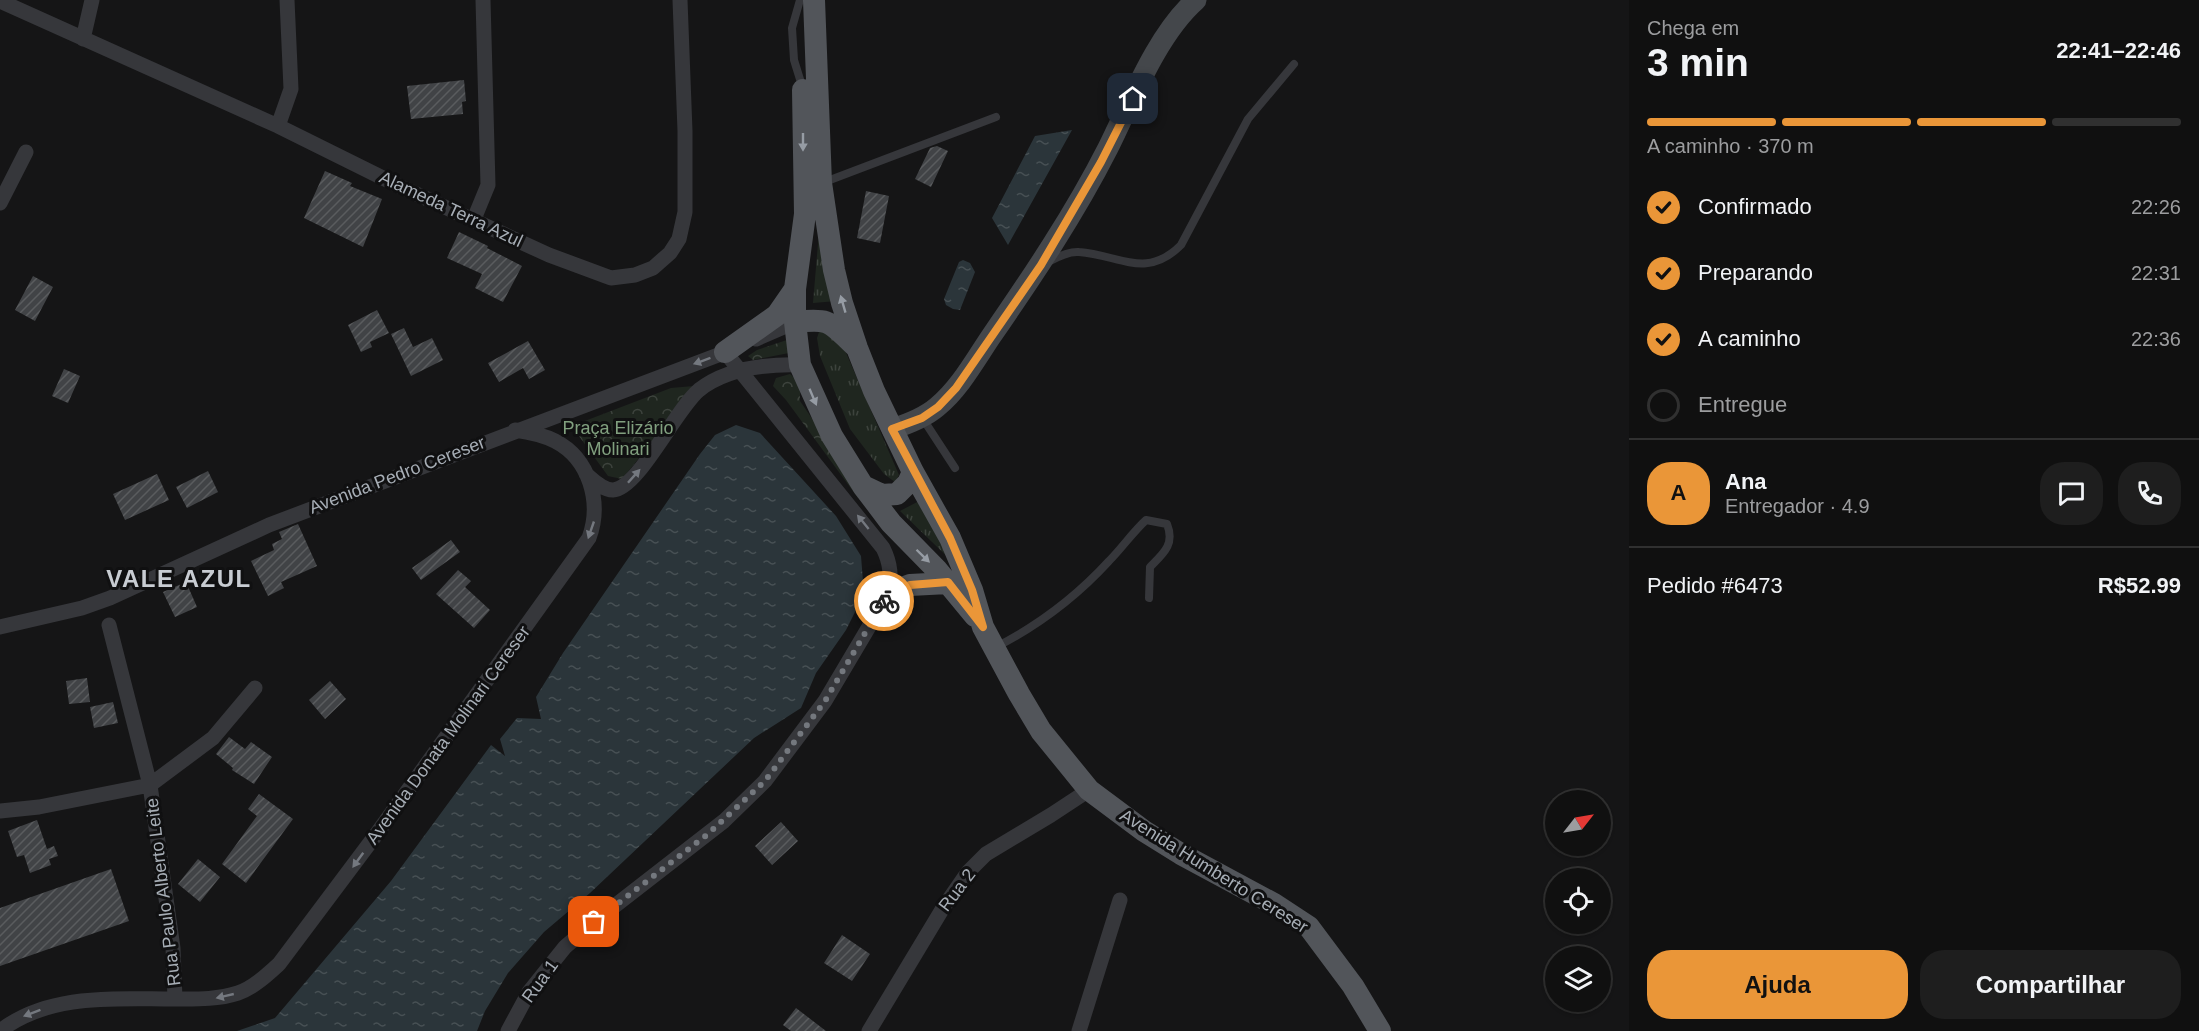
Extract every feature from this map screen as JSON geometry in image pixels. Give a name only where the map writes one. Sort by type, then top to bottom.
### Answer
[{"type":"main road","name":"Avenida Humberto Cereser","points":[[800,0],[805,214],[795,289],[795,322],[800,365],[832,436],[863,486],[891,523],[948,582],[983,627],[1041,731],[1089,790],[1144,831],[1181,854],[1274,904],[1309,927],[1353,986],[1380,1031]]},
{"type":"main road","name":"Avenida Humberto Cereser","points":[[814,0],[821,183],[834,270],[857,348],[874,391],[913,472],[950,538],[972,590],[983,627]]},
{"type":"main road","points":[[725,352],[777,315],[795,289]]},
{"type":"main road","points":[[795,322],[821,319],[828,321],[857,348]]},
{"type":"main road","points":[[863,486],[882,495],[897,494],[908,483],[913,472]]},
{"type":"main road","points":[[889,593],[910,585],[948,582]]},
{"type":"street","points":[[83,39],[92,0]]},
{"type":"street","points":[[278,126],[291,89],[287,0]]},
{"type":"street","points":[[474,219],[488,184],[483,0]]},
{"type":"street","name":"Alameda Terra Azul","points":[[0,1],[278,126],[399,186],[549,255],[612,278],[635,275],[652,268],[670,253],[679,239],[685,212],[685,131],[680,0]]},
{"type":"street","points":[[892,429],[922,418],[938,407],[956,388],[1041,265],[1101,162],[1154,57],[1180,14],[1196,0]]},
{"type":"street","points":[[0,203],[26,152]]},
{"type":"street","name":"Avenida Pedro Cereser","points":[[0,627],[82,608],[110,598],[269,525],[725,352],[795,322]]},
{"type":"street","points":[[725,352],[884,548],[890,564],[889,593]]},
{"type":"street","points":[[515,430],[533,433],[558,442],[586,474],[605,488],[613,490],[621,487],[638,472],[686,403],[697,392],[720,377],[741,371],[779,364],[800,365]]},
{"type":"street","points":[[558,442],[563,421],[572,409]]},
{"type":"street","name":"Avenida Donata Molinari Cereser","points":[[0,1031],[31,1012],[96,999],[216,999],[240,993],[261,980],[279,964],[303,935],[581,550],[593,526],[596,513],[595,500],[586,474]]},
{"type":"street","name":"Rua 1","points":[[508,1031],[530,992],[566,947],[594,922],[724,821],[765,781],[825,701],[889,593]]},
{"type":"street","name":"Rua Paulo Alberto Leite","points":[[109,625],[150,785],[173,948],[176,999]]},
{"type":"street","points":[[0,811],[39,807],[150,785],[213,738],[255,688]]},
{"type":"street","name":"Rua 2","points":[[868,1031],[943,908],[968,872],[986,854],[1089,790]]},
{"type":"street","points":[[1079,1031],[1120,900]]},
{"type":"lane","points":[[1041,265],[1077,252],[1140,265],[1156,262],[1171,255],[1181,245],[1248,119],[1294,64]]},
{"type":"lane","points":[[821,183],[996,117]]},
{"type":"lane","points":[[922,418],[955,468]]},
{"type":"lane","points":[[994,647],[1032,627],[1070,597],[1109,562],[1133,532],[1146,520],[1167,524],[1171,533],[1167,551],[1150,567],[1149,598]]},
{"type":"green space","points":[[821,208],[836,301],[813,303]]},
{"type":"green space","points":[[820,329],[837,332],[899,475],[895,482],[884,474],[850,429],[820,356],[817,338]]},
{"type":"green space","points":[[793,338],[794,352],[753,360],[748,356],[757,350]]},
{"type":"green space","points":[[790,374],[800,383],[800,401],[863,493],[858,498],[786,400],[773,386],[776,378]]},
{"type":"green space","name":"Praça Elizário Molinari","points":[[694,386],[622,479],[608,476],[576,432],[577,424],[671,388]]},
{"type":"green space","points":[[923,499],[963,572],[900,511]]},
{"type":"water","points":[[1072,130],[1008,245],[992,218],[1035,136]]},
{"type":"water","points":[[963,260],[970,263],[975,272],[960,310],[946,305],[944,299],[959,262]]},
{"type":"water","points":[[736,425],[760,433],[836,516],[861,556],[864,594],[846,630],[816,673],[801,708],[754,738],[590,893],[544,932],[508,973],[485,1011],[477,1031],[237,1031],[275,1018],[391,881],[491,745],[505,756],[500,739],[517,718],[541,719],[536,697],[563,653],[700,454],[715,435]]},
{"type":"building","points":[[464,80],[466,101],[462,102],[463,114],[411,119],[407,86]]},
{"type":"building","points":[[937,146],[948,151],[931,187],[915,179],[930,148]]},
{"type":"building","points":[[325,171],[352,183],[350,186],[382,199],[363,247],[304,218]]},
{"type":"building","points":[[866,191],[889,196],[880,243],[857,238]]},
{"type":"building","points":[[459,232],[522,266],[503,302],[475,288],[482,274],[447,258]]},
{"type":"building","points":[[33,276],[53,287],[35,321],[15,310]]},
{"type":"building","points":[[377,310],[389,333],[370,342],[372,347],[361,352],[348,325]]},
{"type":"building","points":[[404,328],[413,347],[432,338],[443,360],[411,376],[391,334]]},
{"type":"building","points":[[528,341],[545,370],[529,379],[523,368],[499,382],[488,363]]},
{"type":"building","points":[[64,369],[80,376],[68,403],[52,396]]},
{"type":"building","points":[[208,471],[218,492],[187,508],[176,487]]},
{"type":"building","points":[[157,474],[169,500],[125,520],[113,494]]},
{"type":"building","points":[[298,524],[317,566],[281,582],[284,588],[268,596],[251,561],[274,550],[272,544],[282,539],[279,532]]},
{"type":"building","points":[[451,540],[460,552],[421,580],[412,568]]},
{"type":"building","points":[[458,570],[471,581],[465,587],[490,610],[474,628],[436,594]]},
{"type":"building","points":[[186,582],[197,607],[175,617],[163,592]]},
{"type":"building","points":[[87,678],[90,702],[69,704],[66,681]]},
{"type":"building","points":[[330,681],[346,699],[325,719],[309,700]]},
{"type":"building","points":[[113,702],[118,723],[94,728],[90,707]]},
{"type":"building","points":[[229,737],[245,749],[251,742],[272,757],[254,784],[232,770],[233,768],[216,754]]},
{"type":"building","points":[[259,794],[293,819],[246,883],[222,864],[257,816],[248,809]]},
{"type":"building","points":[[37,820],[47,849],[54,846],[58,856],[49,859],[51,865],[30,873],[24,855],[17,857],[8,831]]},
{"type":"building","points":[[781,822],[798,841],[772,865],[755,846]]},
{"type":"building","points":[[198,859],[220,877],[200,902],[178,884]]},
{"type":"building","points":[[111,869],[129,921],[0,966],[0,908]]},
{"type":"building","points":[[842,935],[870,954],[852,981],[824,963]]},
{"type":"building","points":[[796,1008],[826,1031],[791,1031],[783,1025]]},
{"type":"way so far","points":[[594,922],[724,821],[765,781],[825,701],[884,601]]},
{"type":"district","name":"VALE AZUL","points":[[179,578]]},
{"type":"route","points":[[884,601],[889,593],[910,585],[948,582],[983,627],[972,590],[950,538],[892,429],[922,418],[938,407],[956,388],[1041,265],[1101,162],[1133,99]]}]
